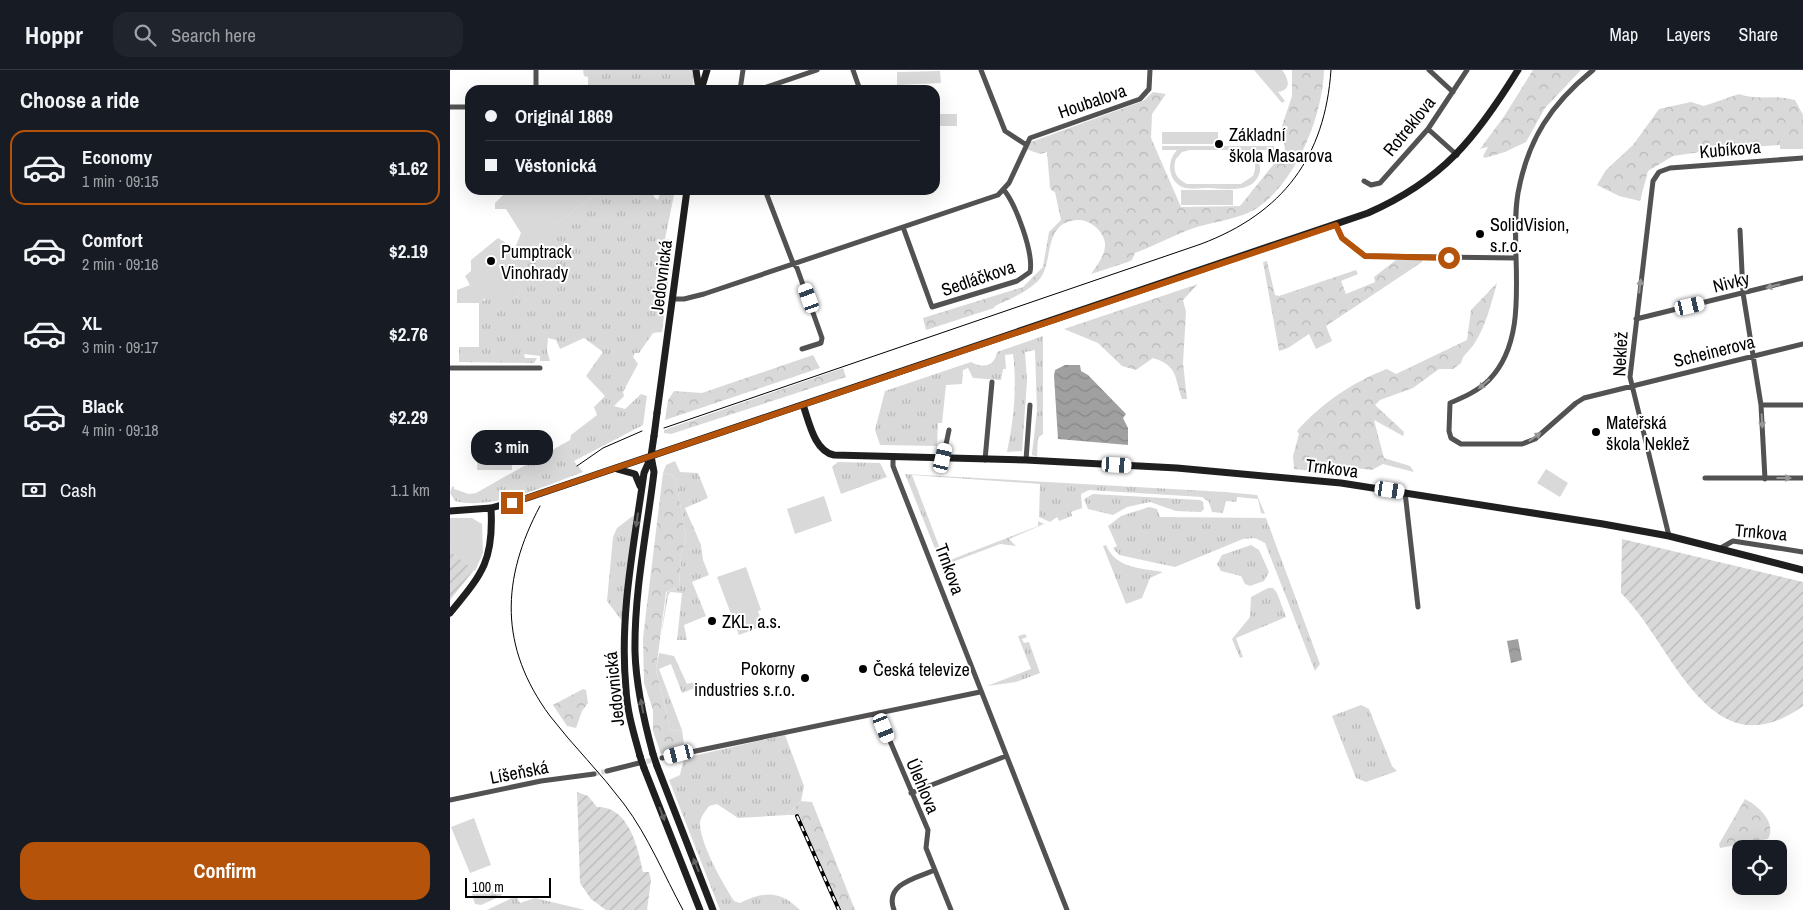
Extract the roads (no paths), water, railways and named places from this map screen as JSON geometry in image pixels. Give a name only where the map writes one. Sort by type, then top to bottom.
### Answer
[{"type":"street","points":[[536,70],[536,85]]},
{"type":"street","points":[[696,70],[699,85]]},
{"type":"street","points":[[701,85],[703,70]]},
{"type":"street","points":[[702,85],[707,70]]},
{"type":"street","points":[[741,85],[743,70]]},
{"type":"street","points":[[773,85],[817,70]]},
{"type":"street","points":[[852,70],[858,85]]},
{"type":"street","points":[[673,298],[684,299],[702,294],[794,264],[990,198],[1004,190],[1011,180],[1025,144],[1005,131],[982,70]]},
{"type":"street","name":"Houbalova","points":[[1025,144],[1035,135],[1140,99],[1149,89],[1150,70]]},
{"type":"street","points":[[1429,70],[1453,92]]},
{"type":"street","name":"Rotreklova","points":[[1364,181],[1371,185],[1379,184],[1428,129],[1467,70]]},
{"type":"street","points":[[450,511],[491,508],[615,469],[1336,225],[1403,196],[1424,182],[1457,155],[1484,124],[1518,70]]},
{"type":"street","points":[[1336,225],[1342,238],[1365,256],[1515,258],[1518,194],[1532,147],[1554,106],[1593,70]]},
{"type":"street","points":[[450,107],[465,107]]},
{"type":"street","points":[[1428,129],[1457,155]]},
{"type":"street","name":"Kubíkova","points":[[1659,172],[1670,168],[1803,158]]},
{"type":"street","name":"Neklež","points":[[1659,172],[1654,181],[1630,377],[1669,536]]},
{"type":"street","name":"Sedláčkova","points":[[903,227],[932,307],[1017,281],[1030,272],[1029,251],[1011,199],[1004,190]]},
{"type":"street","name":"Jedovnická","points":[[686,195],[651,456],[645,468],[626,596],[624,652],[626,690],[641,763],[700,910]]},
{"type":"street","points":[[767,195],[797,268],[822,338],[821,343],[802,349]]},
{"type":"street","points":[[1740,230],[1743,293],[1761,406],[1765,478]]},
{"type":"street","name":"Scheinerova","points":[[1515,258],[1516,316],[1509,344],[1498,370],[1488,381],[1474,392],[1450,403],[1449,435],[1457,444],[1522,444],[1535,438],[1580,400],[1803,344]]},
{"type":"street","name":"Nivky","points":[[1636,318],[1803,278]]},
{"type":"street","points":[[450,368],[540,368]]},
{"type":"street","points":[[986,460],[992,382]]},
{"type":"street","name":"Trnkova","points":[[803,405],[819,446],[824,452],[836,456],[1026,460],[1200,470],[1322,481],[1405,492],[1669,536],[1803,570]]},
{"type":"street","points":[[1026,460],[1030,405]]},
{"type":"street","points":[[1761,406],[1803,405]]},
{"type":"street","points":[[943,458],[950,430]]},
{"type":"street","name":"Jedovnická","points":[[651,456],[654,472],[640,580],[635,652],[641,703],[657,766],[714,910]]},
{"type":"street","name":"Trnkova","points":[[893,457],[894,466],[980,692],[1066,910]]},
{"type":"street","points":[[615,469],[631,472],[636,475],[641,496]]},
{"type":"street","points":[[1705,478],[1803,478]]},
{"type":"street","points":[[1405,492],[1418,607]]},
{"type":"street","points":[[450,613],[476,582],[488,556],[491,540],[491,508]]},
{"type":"street","name":"Trnkova","points":[[1719,550],[1733,542],[1803,552]]},
{"type":"street","points":[[662,758],[980,692]]},
{"type":"street","name":"Úlehlova","points":[[878,713],[928,830],[926,848],[951,910]]},
{"type":"street","points":[[911,793],[1006,756]]},
{"type":"street","points":[[607,771],[641,763]]},
{"type":"street","name":"Líšeňská","points":[[450,800],[541,780],[594,774]]},
{"type":"street","points":[[894,910],[891,897],[897,886],[935,870]]},
{"type":"water","points":[[1065,365],[1080,365],[1081,371],[1088,375],[1126,414],[1123,418],[1128,428],[1128,445],[1058,439],[1054,376],[1055,370]]},
{"type":"water","points":[[1518,639],[1522,660],[1511,663],[1507,641]]},
{"type":"tunnel","points":[[639,763],[658,759]]},
{"type":"tunnel","points":[[594,774],[607,771]]},
{"type":"tram line","points":[[664,428],[1201,244],[1230,231],[1255,216],[1277,198],[1294,178],[1309,155],[1320,130],[1327,101],[1331,70]]},
{"type":"tram line","points":[[577,466],[603,448],[642,431]]},
{"type":"tram line","points":[[540,506],[527,533],[518,560],[513,586],[511,612],[514,638],[521,664],[533,690],[550,716],[606,781],[633,816],[683,910]]},
{"type":"railway","points":[[797,816],[839,910]]},
{"type":"place","name":"Základní škola Masarova","points":[[1219,144]]},
{"type":"place","name":"SolidVision, s.r.o.","points":[[1480,234]]},
{"type":"place","name":"Pumptrack Vinohrady","points":[[491,261]]},
{"type":"place","name":"Mateřská škola Neklež","points":[[1596,432]]},
{"type":"place","name":"ZKL, a.s.","points":[[712,621]]},
{"type":"place","name":"Česká televize","points":[[863,669]]},
{"type":"place","name":"Pokorny industries s.r.o.","points":[[805,678]]}]
